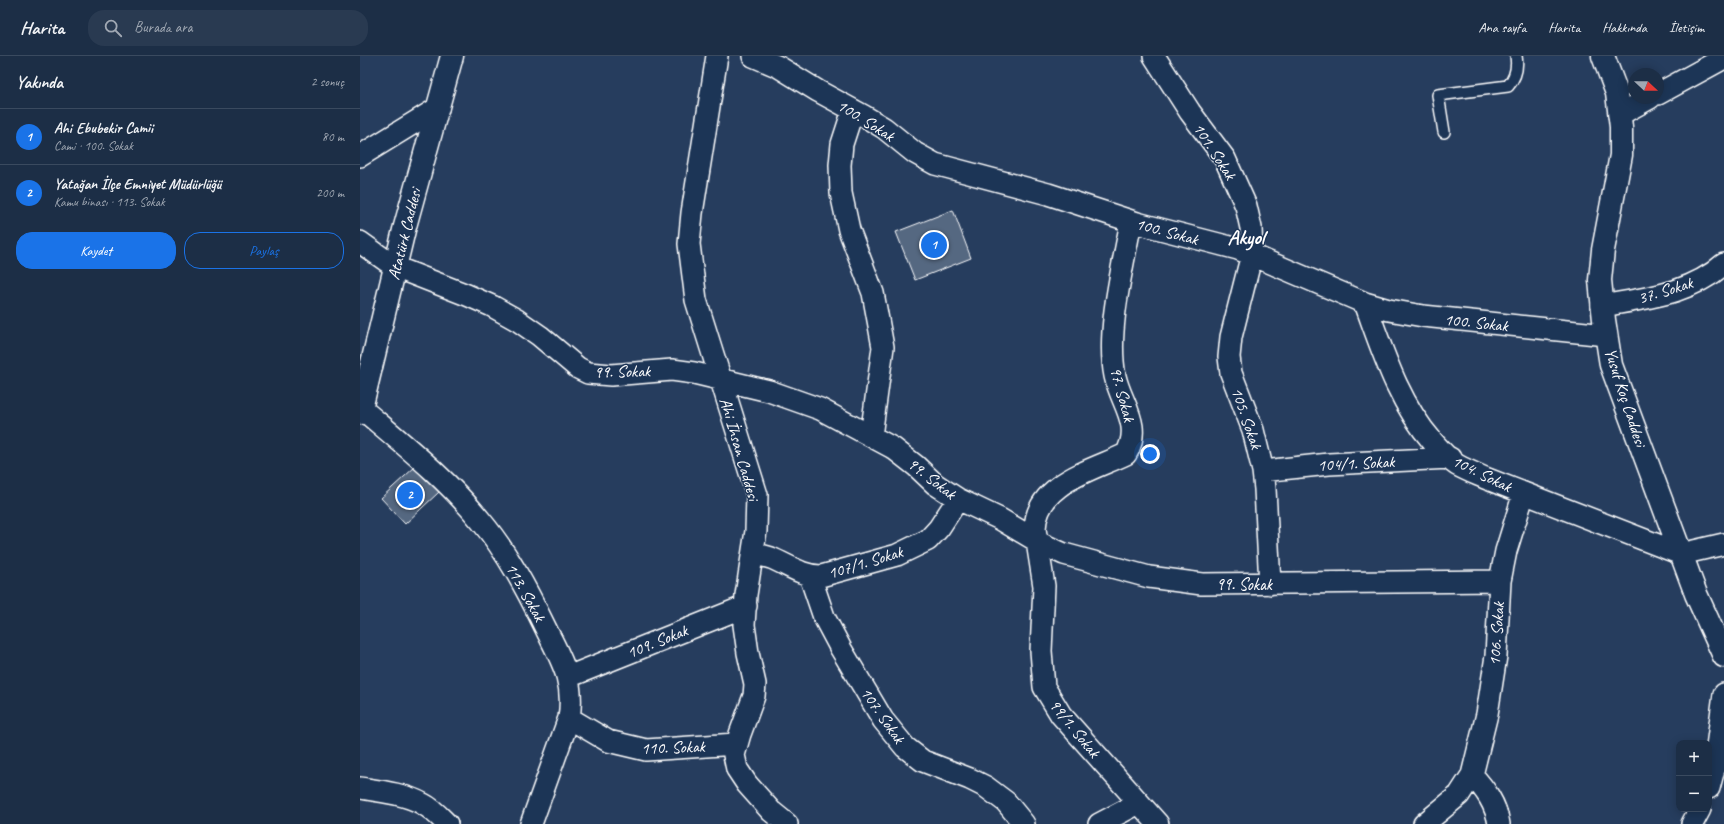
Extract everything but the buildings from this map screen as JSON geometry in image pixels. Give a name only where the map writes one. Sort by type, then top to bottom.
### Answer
[{"type":"street","name":"Atatürk Caddesi","points":[[361,411],[406,222],[452,56]]},
{"type":"street","name":"Ahi İhsan Caddesi","points":[[717,56],[692,213],[689,244],[696,300],[719,378],[757,495],[757,512],[744,625],[755,684],[754,696],[736,744],[734,755],[737,769],[747,784],[784,823]]},
{"type":"street","name":"101. Sokak","points":[[1154,56],[1190,112],[1225,159],[1246,206],[1251,228],[1252,254]]},
{"type":"street","name":"Yusuf Koç Caddesi","points":[[1603,56],[1617,93],[1621,155],[1603,250],[1600,280],[1606,335],[1614,371],[1681,554],[1696,594],[1724,656]]},
{"type":"street","name":"100. Sokak","points":[[762,58],[884,128],[915,152],[935,164],[1018,186],[1131,221],[1238,249],[1365,303],[1423,316],[1606,335]]},
{"type":"street","points":[[1664,91],[1724,58]]},
{"type":"street","points":[[1619,115],[1639,104]]},
{"type":"street","points":[[360,156],[438,108]]},
{"type":"street","points":[[853,110],[842,144],[840,165],[841,193],[849,230],[873,293],[879,318],[883,347],[871,436]]},
{"type":"street","name":"97. Sokak","points":[[1037,541],[1035,519],[1044,502],[1064,482],[1126,454],[1131,445],[1133,436],[1132,424],[1115,376],[1113,337],[1131,221]]},
{"type":"street","name":"99. Sokak","points":[[360,242],[395,267],[467,295],[517,320],[540,336],[578,368],[588,373],[611,375],[672,370],[694,372],[769,391],[820,409],[893,448],[916,466],[935,484],[958,498],[1064,554],[1150,577],[1202,584],[1500,581]]},
{"type":"street","name":"105. Sokak","points":[[1252,254],[1231,336],[1229,357],[1231,373],[1253,430],[1263,470],[1270,584]]},
{"type":"street","name":"37. Sokak","points":[[1602,306],[1657,296],[1688,286],[1717,270],[1724,264]]},
{"type":"street","name":"104. Sokak","points":[[1365,303],[1394,382],[1406,406],[1424,432],[1440,450],[1457,464],[1485,478],[1681,554]]},
{"type":"street","name":"113. Sokak","points":[[361,411],[448,485],[481,521],[513,566],[560,658],[568,677],[572,702],[569,718],[531,824]]},
{"type":"street","name":"104/1. Sokak","points":[[1263,470],[1329,464],[1450,458]]},
{"type":"street","name":"106. Sokak","points":[[1424,824],[1459,795],[1472,775],[1487,714],[1496,656],[1500,581],[1506,551],[1524,493]]},
{"type":"street","name":"107/1. Sokak","points":[[752,553],[770,558],[810,576],[821,576],[897,555],[928,540],[939,528],[958,498]]},
{"type":"street","name":"99/1. Sokak","points":[[1037,541],[1044,586],[1041,651],[1044,687],[1061,716],[1140,802],[1158,824]]},
{"type":"street","points":[[1681,554],[1724,544]]},
{"type":"street","name":"107. Sokak","points":[[810,576],[824,618],[841,649],[883,720],[905,747],[924,761],[986,787],[1006,802],[1024,824]]},
{"type":"street","name":"109. Sokak","points":[[568,677],[746,606]]},
{"type":"street","points":[[1712,777],[1724,694]]},
{"type":"street","name":"110. Sokak","points":[[569,718],[608,741],[646,750],[736,744]]},
{"type":"street","points":[[1472,775],[1488,793],[1499,824]]},
{"type":"street","points":[[360,788],[392,794],[422,803],[448,824]]},
{"type":"street","points":[[1099,824],[1140,802]]},
{"type":"street","points":[[1692,824],[1698,812]]},
{"type":"lane","points":[[1444,132],[1438,95],[1508,86],[1514,79],[1517,70],[1516,56]]},
{"type":"place","name":"Ahi Ebubekir Camii","points":[[934,245]]},
{"type":"place","name":"Yatağan İlçe Emniyet Müdürlüğü","points":[[410,495]]},
{"type":"district","name":"Akyol","points":[[1246,237]]}]
